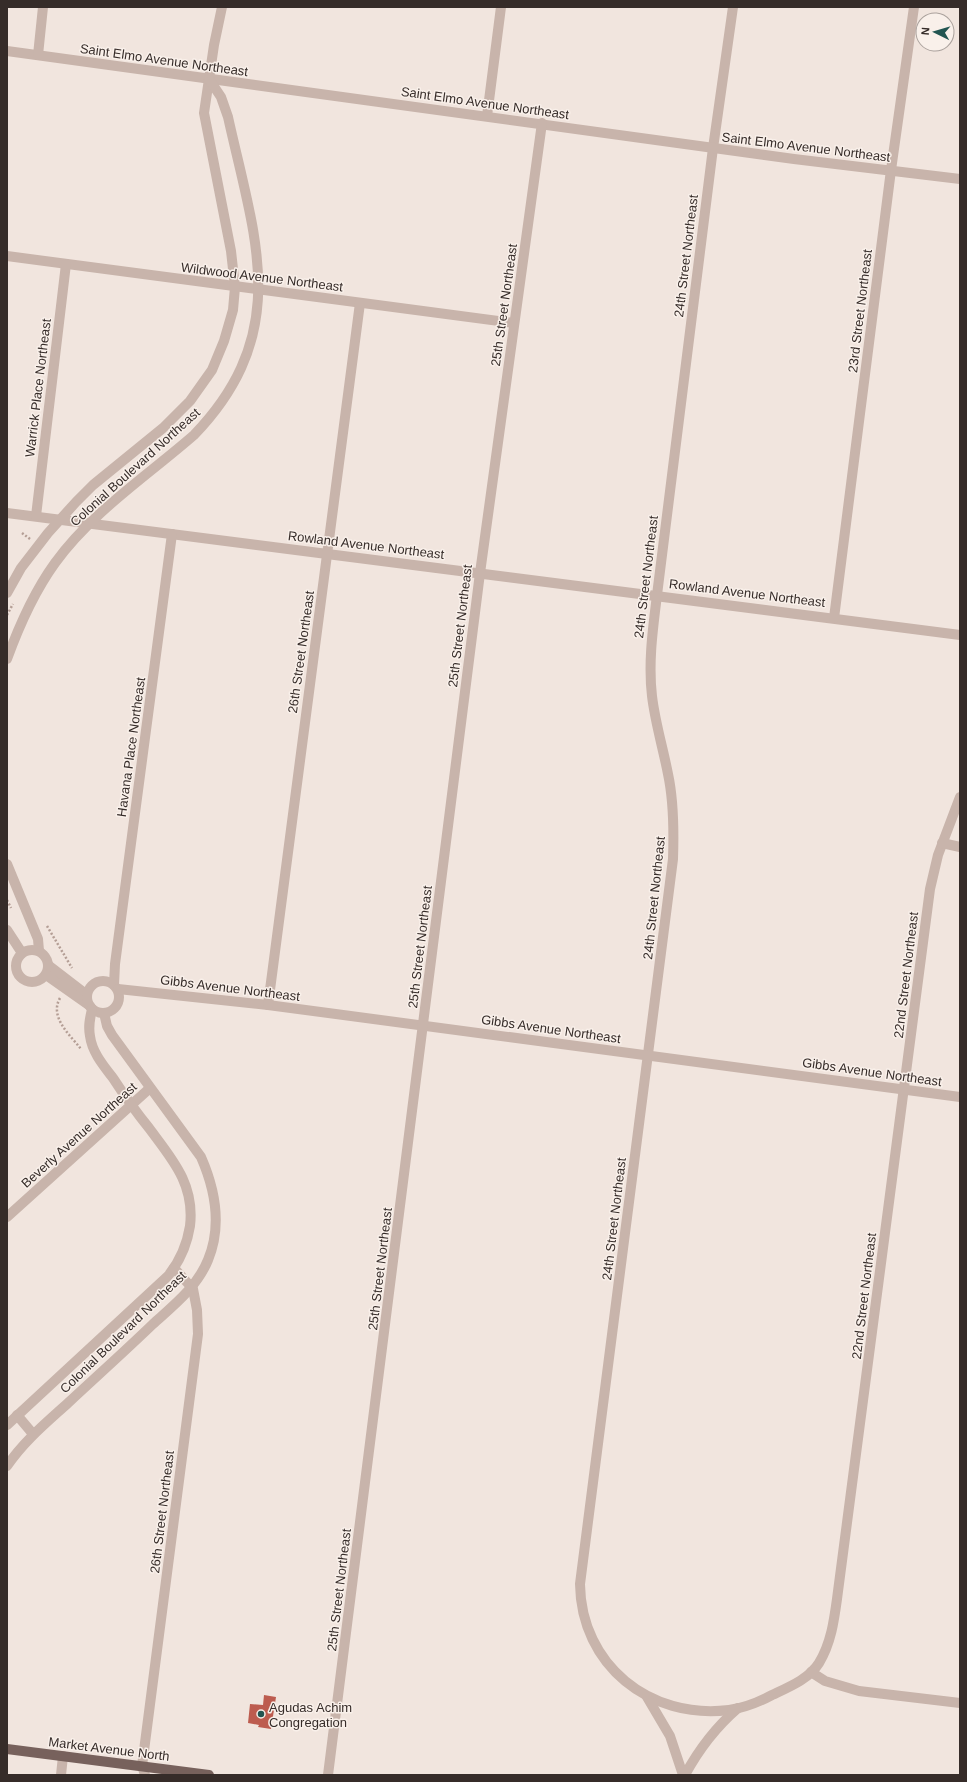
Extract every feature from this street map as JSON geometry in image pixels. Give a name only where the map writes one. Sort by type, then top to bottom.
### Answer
[{"type":"main road","name":"Market Avenue North","points":[[7,1749],[63,1756],[144,1771],[209,1775]]},
{"type":"street","points":[[38,55],[43,7]]},
{"type":"street","name":"Colonial Boulevard Northeast","points":[[7,593],[21,568],[48,533],[93,485],[184,409],[212,370],[224,341],[233,310],[235,287],[231,250],[205,124],[204,108],[214,45],[222,7]]},
{"type":"street","points":[[487,116],[501,7]]},
{"type":"street","name":"24th Street Northeast","points":[[694,1710],[647,1697],[618,1675],[601,1654],[587,1627],[581,1604],[580,1589],[673,859],[673,806],[668,774],[654,715],[651,694],[651,654],[657,595],[713,148],[733,7]]},
{"type":"street","name":"23rd Street Northeast","points":[[834,618],[891,170],[914,7]]},
{"type":"street","name":"Saint Elmo Avenue Northeast","points":[[7,51],[542,123],[713,148],[960,179]]},
{"type":"street","name":"Colonial Boulevard Northeast","points":[[7,659],[26,612],[44,580],[65,550],[90,523],[194,435],[214,413],[234,382],[248,351],[256,323],[259,290],[254,234],[228,117],[221,98],[209,79]]},
{"type":"street","name":"25th Street Northeast","points":[[328,1775],[480,573],[542,123]]},
{"type":"street","name":"Wildwood Avenue Northeast","points":[[7,256],[514,323]]},
{"type":"street","name":"Warrick Place Northeast","points":[[36,516],[66,264]]},
{"type":"street","name":"26th Street Northeast","points":[[268,1005],[360,303]]},
{"type":"street","name":"Rowland Avenue Northeast","points":[[7,513],[657,595],[960,635]]},
{"type":"street","name":"Havana Place Northeast","points":[[114,988],[115,964],[172,534]]},
{"type":"street","name":"22nd Street Northeast","points":[[694,1710],[723,1710],[738,1708],[752,1704],[785,1689],[811,1672],[819,1663],[829,1639],[838,1599],[930,890],[942,843],[960,797]]},
{"type":"street","points":[[942,843],[960,847]]},
{"type":"street","points":[[7,864],[38,939],[39,951]]},
{"type":"street","points":[[7,930],[22,953]]},
{"type":"street","points":[[7,974],[20,977],[31,982],[41,980],[47,970],[45,957],[39,951],[30,950],[22,953],[11,965],[20,977]]},
{"type":"street","points":[[47,970],[87,995],[93,985],[100,981],[114,988],[115,1009],[104,1013],[99,1012],[47,970]]},
{"type":"street","name":"Gibbs Avenue Northeast","points":[[114,988],[268,1005],[960,1097]]},
{"type":"street","name":"Colonial Boulevard Northeast","points":[[7,1425],[160,1283],[174,1268],[182,1254],[188,1233],[190,1209],[187,1189],[177,1166],[131,1105],[93,1049],[89,1022],[91,1007],[87,995]]},
{"type":"street","name":"Colonial Boulevard Northeast","points":[[7,1466],[33,1434],[126,1350],[192,1287],[204,1269],[212,1249],[215,1219],[213,1191],[201,1157],[109,1030],[104,1013]]},
{"type":"street","name":"Beverly Avenue Northeast","points":[[7,1217],[150,1088]]},
{"type":"street","points":[[174,1268],[192,1287]]},
{"type":"street","name":"26th Street Northeast","points":[[144,1771],[198,1334],[197,1310],[192,1287]]},
{"type":"street","points":[[17,1415],[33,1434]]},
{"type":"street","points":[[811,1672],[824,1681],[859,1691],[960,1703]]},
{"type":"street","points":[[647,1697],[670,1736],[684,1775]]},
{"type":"street","points":[[684,1775],[706,1741],[738,1708]]},
{"type":"street","points":[[61,1775],[63,1756]]},
{"type":"path","points":[[44,921],[68,962],[72,968],[76,970]]},
{"type":"building","name":"Agudas Achim Congregation","points":[[264,1695],[276,1697],[271,1729],[258,1727],[259,1725],[248,1723],[250,1704],[263,1705]]},
{"type":"place","name":"Agudas Achim Congregation","points":[[261,1714]]}]
